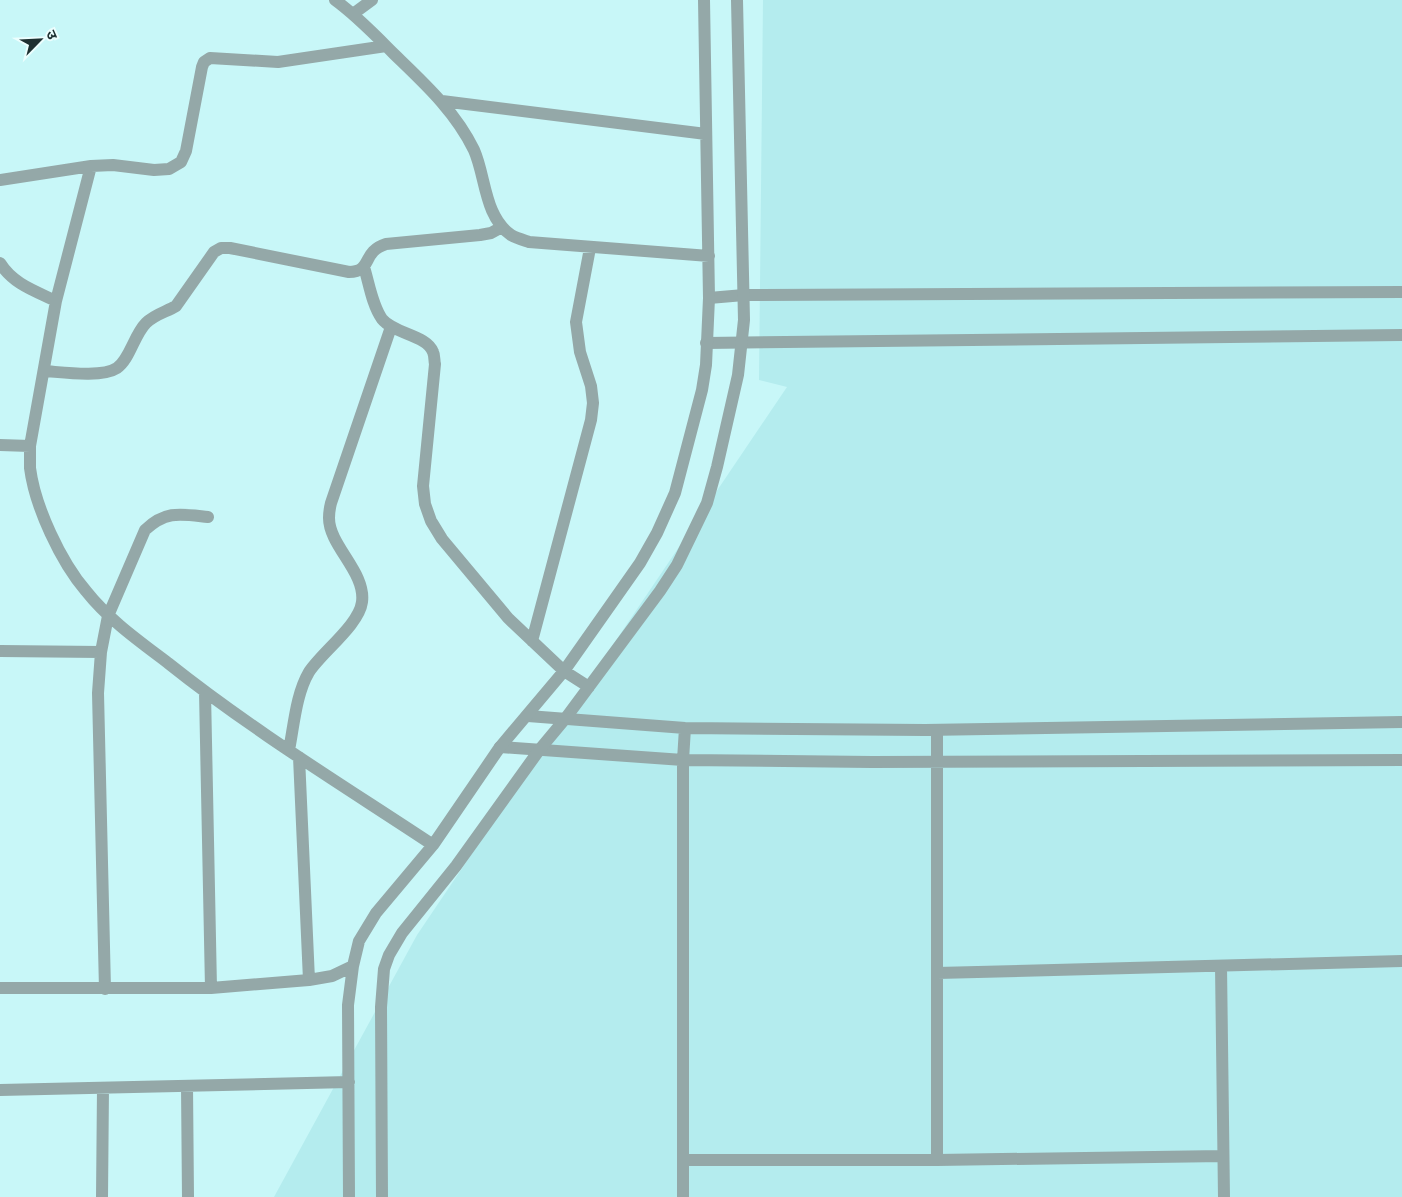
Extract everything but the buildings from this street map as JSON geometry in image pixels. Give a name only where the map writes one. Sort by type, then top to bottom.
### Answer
[{"type":"street","points":[[335,0],[353,14],[386,46],[442,102],[462,127],[475,152],[494,215],[502,227],[512,236],[529,242],[708,256]]},
{"type":"street","points":[[353,14],[372,0]]},
{"type":"street","points":[[350,1197],[348,1005],[353,966],[359,941],[376,913],[433,845],[500,746],[528,716],[564,671],[640,563],[675,493],[702,390],[706,365],[709,298],[704,0]]},
{"type":"street","points":[[382,1197],[380,1007],[384,969],[389,955],[402,933],[456,866],[540,750],[660,591],[681,557],[704,511],[730,412],[738,375],[742,341],[744,295],[736,0]]},
{"type":"street","points":[[0,180],[91,166],[113,165],[169,170],[181,162],[186,151],[202,67],[204,62],[210,58],[278,62],[386,46]]},
{"type":"street","points":[[442,102],[706,134]]},
{"type":"street","points":[[91,166],[56,301],[30,446],[30,468],[41,512],[68,565],[85,590],[108,616],[205,692],[294,754],[433,845]]},
{"type":"street","points":[[44,371],[99,372],[116,369],[122,363],[138,333],[146,323],[155,316],[167,312],[176,306],[214,252],[221,248],[230,248],[349,272],[358,272],[364,267],[371,252],[377,247],[386,244],[480,235],[491,233],[502,227]]},
{"type":"street","points":[[532,641],[592,420],[593,403],[580,352],[576,322],[590,248]]},
{"type":"street","points":[[0,263],[6,272],[19,283],[56,301]]},
{"type":"street","points":[[364,267],[377,310],[383,320],[391,326],[428,344],[434,353],[435,364],[423,486],[425,504],[431,521],[442,539],[496,604],[564,671],[589,686]]},
{"type":"street","points":[[709,298],[744,295],[1402,292]]},
{"type":"street","points":[[309,980],[294,754],[302,686],[315,665],[358,616],[362,604],[362,589],[334,536],[328,519],[331,502],[391,326]]},
{"type":"street","points":[[706,343],[742,341],[1402,335]]},
{"type":"street","points":[[0,445],[30,446]]},
{"type":"street","points":[[105,989],[98,693],[101,652],[108,616],[145,530],[155,520],[176,514],[208,517]]},
{"type":"street","points":[[0,651],[101,652]]},
{"type":"street","points":[[205,692],[211,988]]},
{"type":"street","points":[[528,716],[685,728],[936,730],[1402,722]]},
{"type":"street","points":[[683,1197],[683,760],[685,728]]},
{"type":"street","points":[[936,730],[938,762],[937,1160]]},
{"type":"street","points":[[500,746],[683,760],[938,762],[1402,760]]},
{"type":"street","points":[[937,973],[1402,961]]},
{"type":"street","points":[[0,988],[211,988],[309,980],[332,976],[353,966]]},
{"type":"street","points":[[1221,966],[1224,1197]]},
{"type":"street","points":[[0,1090],[349,1082]]},
{"type":"street","points":[[186,1086],[188,1197]]},
{"type":"street","points":[[102,1197],[103,1088]]},
{"type":"street","points":[[683,1160],[937,1160],[1223,1156]]},
{"type":"shaded area","points":[[763,0],[1402,0],[1402,1197],[274,1197],[417,935],[787,387],[759,380]]}]
